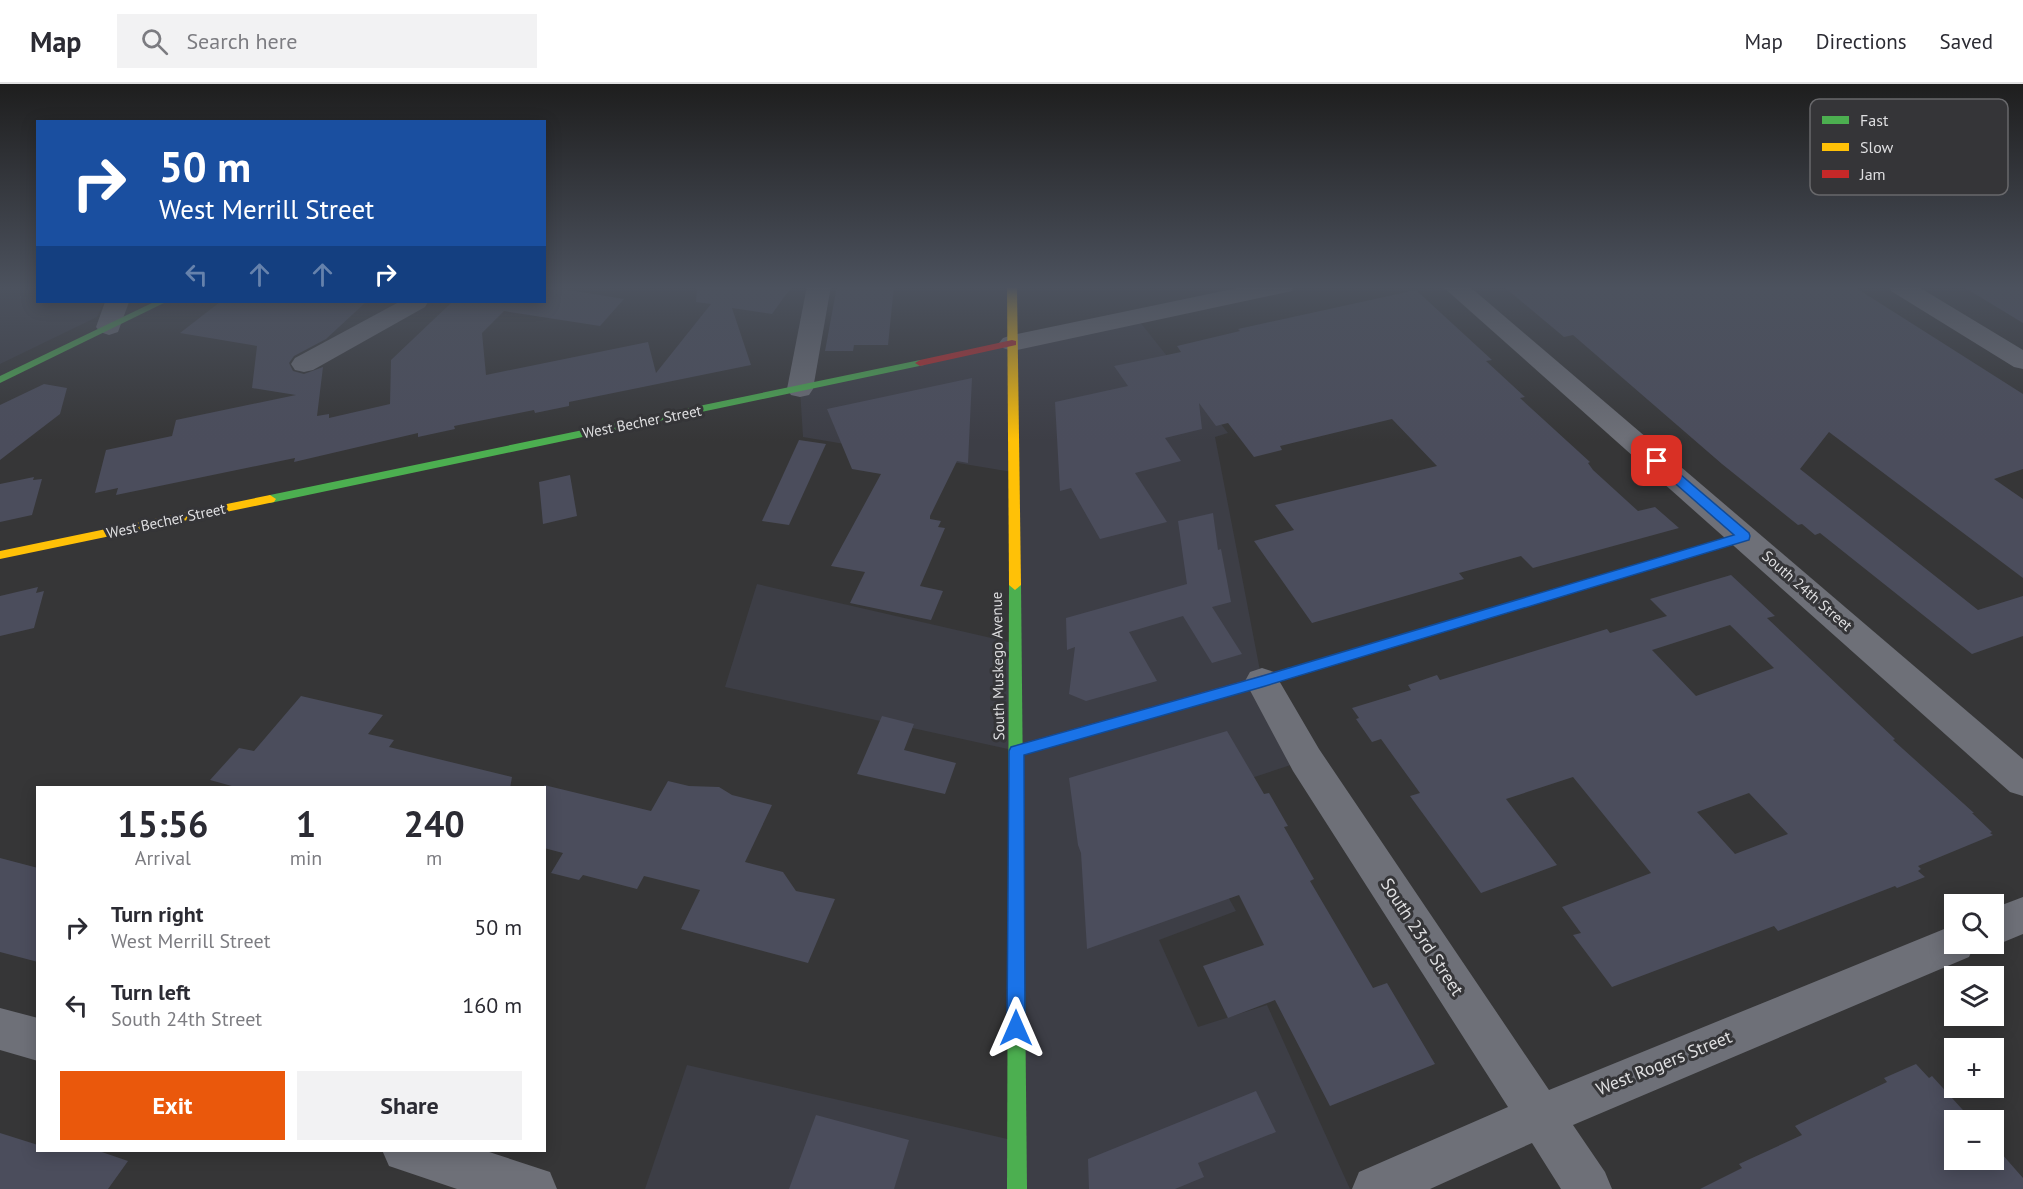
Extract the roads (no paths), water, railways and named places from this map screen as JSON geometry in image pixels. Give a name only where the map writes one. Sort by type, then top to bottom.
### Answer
[{"type":"street","points":[[0,380],[87,338]]},
{"type":"street","points":[[304,364],[352,338]]},
{"type":"street","points":[[800,389],[809,338]]},
{"type":"street","name":"South Muskego Avenue","points":[[1012,338],[1017,751],[1017,1189]]},
{"type":"street","name":"West Becher Street","points":[[0,555],[1038,338]]},
{"type":"street","name":"South 24th Street","points":[[1514,338],[2023,781]]},
{"type":"street","points":[[1983,338],[2023,362]]},
{"type":"street","points":[[1017,751],[1262,681],[1744,536]]},
{"type":"street","name":"South 23rd Street","points":[[1262,681],[1306,760],[1588,1189]]},
{"type":"street","points":[[2004,923],[2023,915]]},
{"type":"street","name":"West Rogers Street","points":[[1376,1189],[1539,1116],[1944,949]]},
{"type":"street","points":[[0,1029],[36,1039]]},
{"type":"street","points":[[412,1152],[533,1189]]}]
